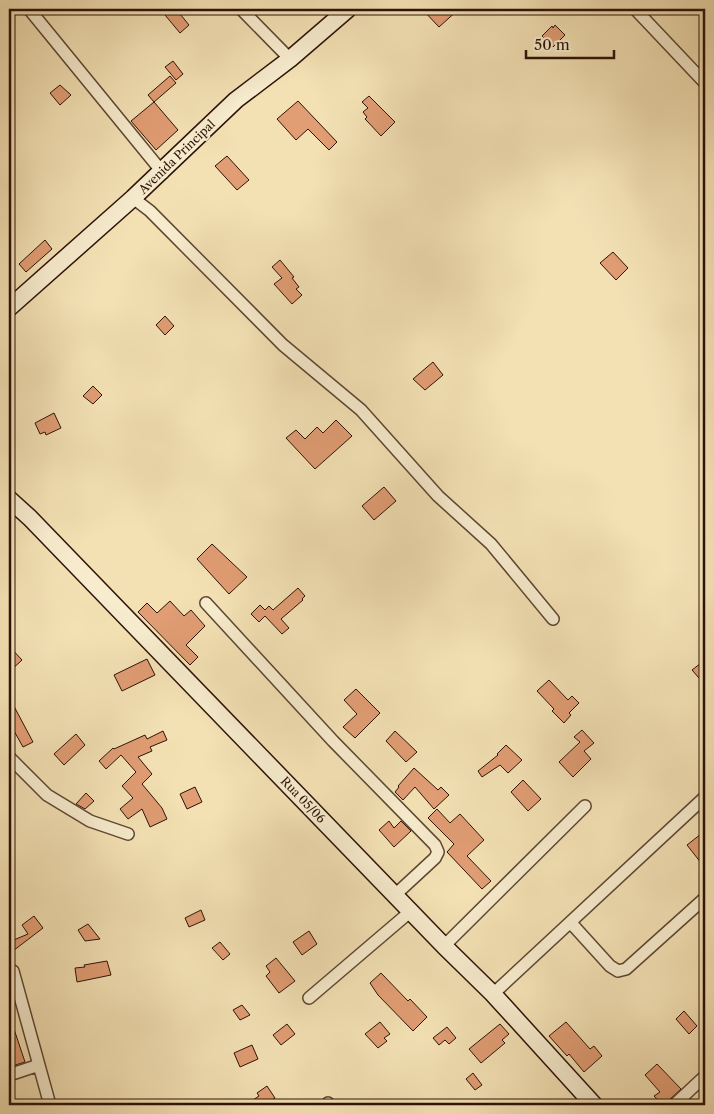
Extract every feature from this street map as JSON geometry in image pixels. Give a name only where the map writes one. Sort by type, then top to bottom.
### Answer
[{"type":"street","points":[[29,9],[163,172]]},
{"type":"street","points":[[241,9],[290,59]]},
{"type":"street","name":"Avenida Principal","points":[[9,308],[163,172],[236,100],[290,59],[348,9]]},
{"type":"street","points":[[635,9],[705,83]]},
{"type":"street","points":[[133,198],[150,212],[283,346],[361,410],[438,496],[491,544],[553,619]]},
{"type":"street","name":"Rua 05/06","points":[[9,499],[30,518],[444,946],[494,994],[594,1105]]},
{"type":"street","points":[[206,603],[333,741],[435,845],[438,852],[435,858],[395,895]]},
{"type":"street","points":[[9,757],[47,794],[90,821],[128,834]]},
{"type":"street","points":[[494,994],[705,797]]},
{"type":"street","points":[[444,946],[585,806]]},
{"type":"street","points":[[570,923],[610,966],[618,971],[626,969],[705,898]]},
{"type":"street","points":[[309,998],[411,911]]},
{"type":"street","points":[[13,971],[50,1105]]},
{"type":"street","points":[[9,1076],[39,1065]]},
{"type":"street","points":[[674,1105],[705,1076]]},
{"type":"building","points":[[160,9],[176,9],[189,25],[180,33]]},
{"type":"building","points":[[422,9],[459,9],[439,27]]},
{"type":"building","points":[[555,25],[565,35],[553,47],[542,36]]},
{"type":"building","points":[[173,61],[183,74],[176,80],[165,67]]},
{"type":"building","points":[[170,76],[176,83],[154,102],[148,95]]},
{"type":"building","points":[[60,85],[71,95],[60,105],[50,93]]},
{"type":"building","points":[[369,96],[395,122],[381,136],[365,119],[367,117],[363,112],[368,108],[362,102]]},
{"type":"building","points":[[298,101],[337,142],[329,150],[308,129],[296,140],[277,119]]},
{"type":"building","points":[[154,102],[178,130],[156,150],[131,121]]},
{"type":"building","points":[[227,156],[249,180],[237,190],[215,166]]},
{"type":"building","points":[[45,240],[52,249],[26,272],[19,264]]},
{"type":"building","points":[[613,252],[628,268],[616,280],[600,263]]},
{"type":"building","points":[[280,260],[294,277],[292,278],[299,287],[296,289],[302,295],[292,304],[274,284],[282,278],[272,267]]},
{"type":"building","points":[[165,316],[174,326],[165,335],[156,325]]},
{"type":"building","points":[[433,362],[443,375],[425,390],[413,379]]},
{"type":"building","points":[[93,386],[102,395],[93,404],[83,396]]},
{"type":"building","points":[[54,413],[61,428],[46,435],[45,432],[40,434],[35,423]]},
{"type":"building","points":[[336,420],[352,436],[315,469],[286,438],[296,430],[305,439],[317,427],[323,433]]},
{"type":"building","points":[[384,487],[396,501],[374,520],[362,506]]},
{"type":"building","points":[[212,544],[247,577],[229,594],[197,559]]},
{"type":"building","points":[[298,588],[305,596],[303,600],[281,619],[289,628],[282,634],[265,616],[259,622],[251,614],[260,605],[265,610],[269,606],[273,610]]},
{"type":"building","points":[[170,601],[184,616],[191,610],[205,626],[186,645],[198,657],[190,665],[138,612],[147,603],[157,613]]},
{"type":"building","points":[[9,646],[22,660],[9,672]]},
{"type":"building","points":[[147,659],[155,675],[122,691],[114,675]]},
{"type":"building","points":[[705,660],[705,685],[692,670]]},
{"type":"building","points":[[549,680],[568,700],[572,696],[579,703],[569,713],[571,715],[564,723],[537,691]]},
{"type":"building","points":[[356,689],[380,713],[355,738],[343,727],[357,714],[344,700]]},
{"type":"building","points":[[9,697],[33,742],[23,747],[9,722]]},
{"type":"building","points":[[582,730],[594,743],[584,751],[591,759],[573,777],[559,762],[580,742],[574,737]]},
{"type":"building","points":[[163,731],[167,740],[150,747],[152,751],[138,757],[152,774],[142,784],[162,808],[167,819],[150,827],[142,809],[128,819],[120,809],[133,798],[122,786],[136,772],[121,755],[106,769],[99,761],[113,748],[145,735],[147,739]]},
{"type":"building","points":[[395,731],[417,752],[406,762],[386,741]]},
{"type":"building","points":[[76,734],[85,745],[64,765],[54,754]]},
{"type":"building","points":[[506,745],[522,760],[508,773],[500,765],[482,777],[478,771],[498,755]]},
{"type":"building","points":[[414,768],[438,790],[441,787],[449,795],[434,809],[415,787],[403,800],[395,792]]},
{"type":"building","points":[[523,780],[541,799],[528,811],[511,792]]},
{"type":"building","points":[[195,787],[202,802],[187,809],[180,794]]},
{"type":"building","points":[[86,793],[94,801],[85,809],[76,804]]},
{"type":"building","points":[[437,809],[450,823],[460,814],[484,840],[467,856],[491,881],[482,889],[447,852],[454,844],[428,818]]},
{"type":"building","points":[[389,821],[394,828],[401,821],[411,831],[394,847],[379,830]]},
{"type":"building","points":[[701,834],[705,839],[705,868],[687,845]]},
{"type":"building","points":[[201,910],[205,920],[189,927],[185,918]]},
{"type":"building","points":[[34,916],[43,928],[9,954],[9,942],[28,934],[22,925]]},
{"type":"building","points":[[88,924],[100,939],[85,941],[78,930]]},
{"type":"building","points":[[309,931],[317,944],[302,955],[293,942]]},
{"type":"building","points":[[220,942],[230,954],[223,960],[212,948]]},
{"type":"building","points":[[276,958],[295,981],[279,993],[266,976],[270,972],[266,966]]},
{"type":"building","points":[[107,961],[111,975],[77,982],[75,968]]},
{"type":"building","points":[[381,973],[408,1001],[410,999],[427,1017],[413,1031],[378,995],[370,983]]},
{"type":"building","points":[[242,1005],[250,1015],[240,1020],[233,1010]]},
{"type":"building","points":[[684,1011],[697,1026],[689,1034],[676,1019]]},
{"type":"building","points":[[9,1020],[11,1020],[25,1062],[9,1067]]},
{"type":"building","points":[[380,1022],[390,1034],[384,1038],[387,1041],[378,1048],[365,1034]]},
{"type":"building","points":[[566,1022],[590,1049],[594,1046],[602,1056],[584,1072],[569,1054],[567,1056],[549,1036]]},
{"type":"building","points":[[287,1024],[295,1034],[281,1045],[273,1035]]},
{"type":"building","points":[[500,1024],[509,1034],[502,1040],[505,1043],[481,1063],[469,1049]]},
{"type":"building","points":[[447,1027],[456,1038],[449,1044],[445,1040],[439,1045],[433,1038]]},
{"type":"building","points":[[252,1045],[258,1059],[240,1067],[234,1053]]},
{"type":"building","points":[[657,1064],[681,1089],[669,1100],[667,1105],[662,1105],[654,1096],[660,1092],[645,1075]]},
{"type":"building","points":[[473,1073],[482,1085],[475,1090],[466,1079]]},
{"type":"building","points":[[267,1086],[275,1098],[265,1105],[257,1105],[253,1100],[259,1096],[257,1093]]}]
